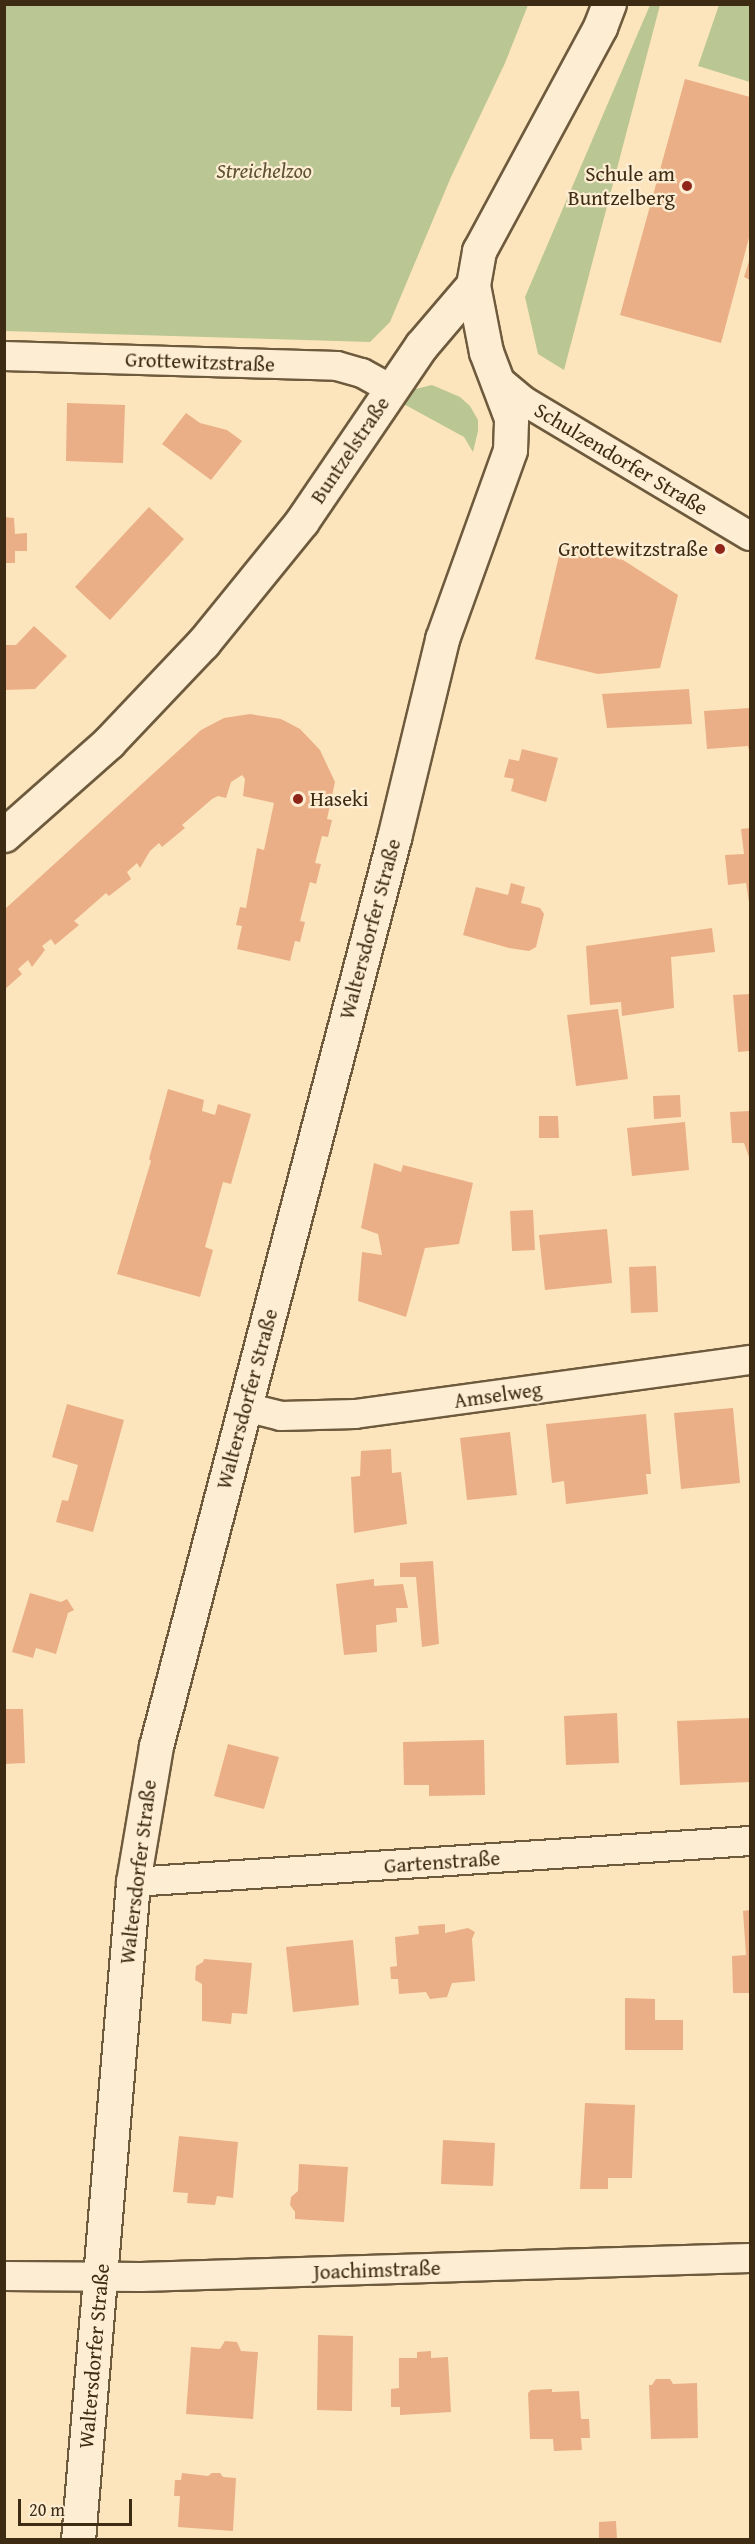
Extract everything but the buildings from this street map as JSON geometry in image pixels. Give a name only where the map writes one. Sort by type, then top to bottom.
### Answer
[{"type":"street","points":[[473,285],[479,250],[600,27],[609,4]]},
{"type":"street","name":"Waltersdorfer Straße","points":[[78,2540],[133,1882],[156,1746],[394,838],[442,639],[510,450],[511,418],[494,376],[476,311],[473,285]]},
{"type":"street","name":"Buntzelstraße","points":[[4,835],[109,742],[203,643],[302,522],[421,346],[473,285]]},
{"type":"street","name":"Grottewitzstraße","points":[[4,356],[337,366],[362,373],[391,389]]},
{"type":"street","name":"Schulzendorfer Straße","points":[[494,376],[524,401],[750,536]]},
{"type":"street","name":"Amselweg","points":[[245,1407],[281,1416],[355,1414],[750,1360]]},
{"type":"street","name":"Gartenstraße","points":[[133,1882],[750,1841]]},
{"type":"street","name":"Joachimstraße","points":[[4,2276],[141,2277],[750,2258]]},
{"type":"green space","name":"Streichelzoo","points":[[4,5],[528,5],[505,63],[451,177],[390,322],[370,342],[5,331]]},
{"type":"green space","points":[[650,5],[660,5],[564,370],[538,354],[525,297]]},
{"type":"green space","points":[[719,5],[750,5],[750,82],[698,66]]},
{"type":"green space","points":[[432,385],[460,397],[470,406],[478,420],[473,452],[464,437],[400,402],[411,390]]},
{"type":"place","name":"Schule am Buntzelberg","points":[[687,186]]},
{"type":"place","name":"Grottewitzstraße","points":[[720,549]]},
{"type":"place","name":"Haseki","points":[[298,799]]}]
